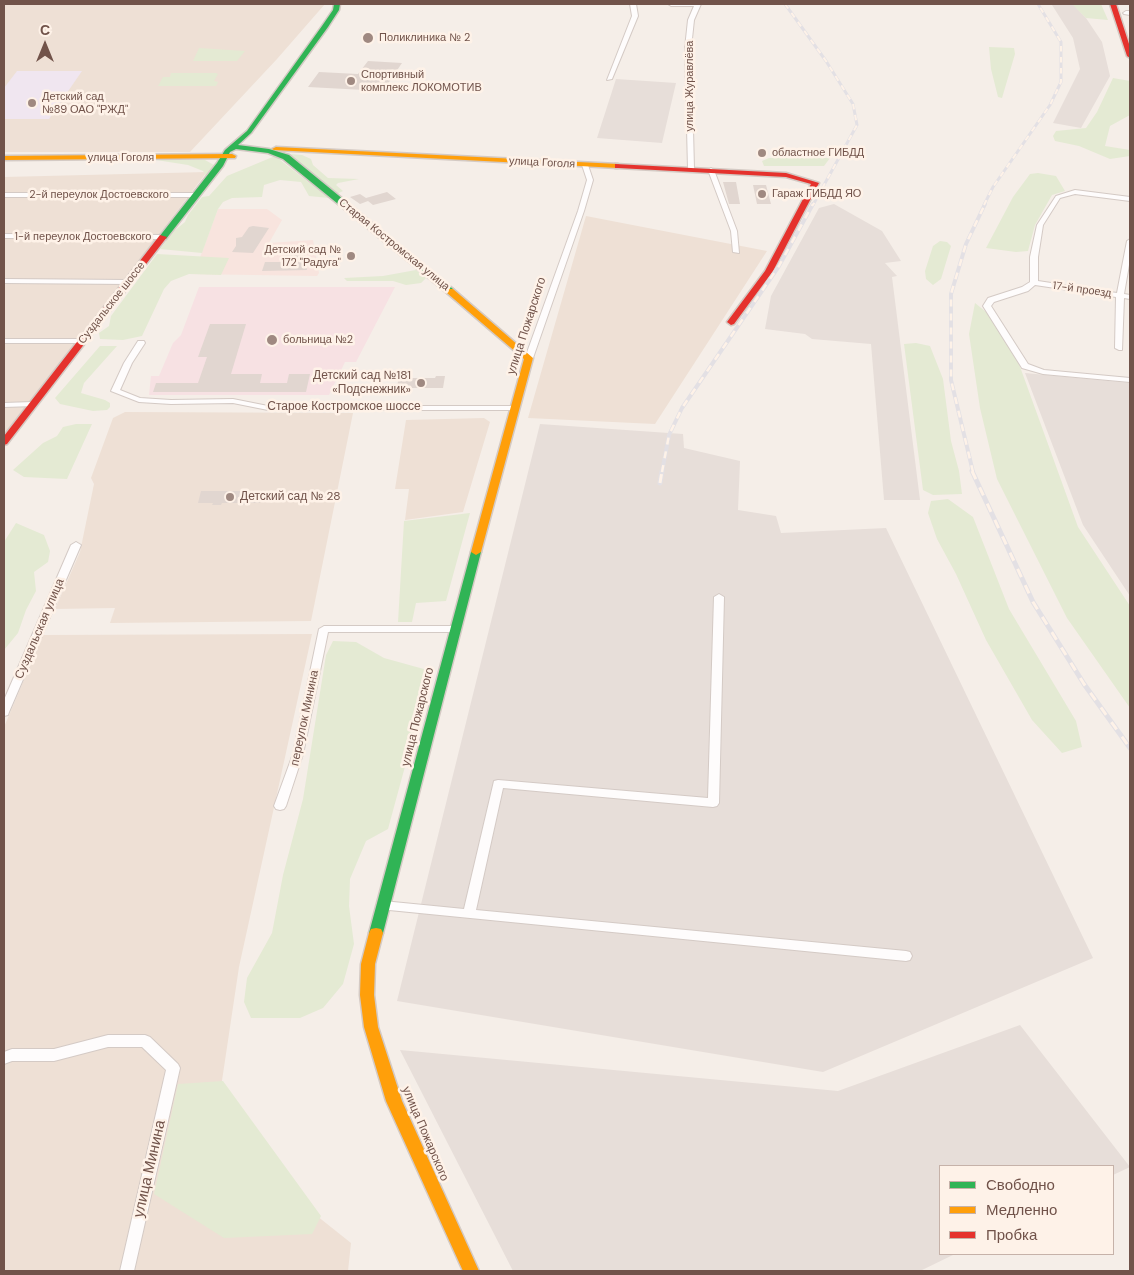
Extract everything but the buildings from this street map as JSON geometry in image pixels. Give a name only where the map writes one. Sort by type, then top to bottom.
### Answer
[{"type":"street","name":"Суздальское шоссе","points":[[4,442],[195,195],[235,154],[325,27],[336,10],[337,4]]},
{"type":"street","points":[[609,79],[635,16],[632,4]]},
{"type":"street","points":[[671,4],[698,4]]},
{"type":"street","name":"улица Журавлёва","points":[[691,169],[688,48],[691,20],[698,4]]},
{"type":"street","points":[[1113,4],[1130,56]]},
{"type":"street","points":[[1126,10],[1130,26]]},
{"type":"street","points":[[235,154],[246,140],[249,132]]},
{"type":"street","name":"улица Гоголя","points":[[4,158],[202,157],[275,150],[711,170],[786,175],[815,183],[769,271],[731,322]]},
{"type":"street","name":"Старая Костромская улица","points":[[275,150],[284,155],[394,243],[529,358]]},
{"type":"street","name":"улица Пожарского","points":[[471,1271],[394,1101],[371,1027],[367,994],[368,964],[455,629],[529,358],[590,180],[585,165]]},
{"type":"street","points":[[711,170],[734,231],[737,252]]},
{"type":"street","points":[[1130,199],[1075,192],[1058,198],[1040,225],[1034,256],[1034,283],[1025,289],[991,300],[987,306],[1025,366],[1029,369],[1130,380]]},
{"type":"street","name":"2-й переулок Достоевского","points":[[4,195],[195,195]]},
{"type":"street","name":"1-й переулок Достоевского","points":[[4,236],[162,237]]},
{"type":"street","points":[[1119,348],[1120,295],[1130,241]]},
{"type":"street","points":[[4,282],[129,282]]},
{"type":"street","name":"17-й проезд","points":[[1034,283],[1130,297]]},
{"type":"street","points":[[4,340],[81,341]]},
{"type":"street","name":"Старое Костромское шоссе","points":[[141,343],[128,363],[115,391],[140,400],[233,402],[268,408],[515,408]]},
{"type":"street","points":[[4,405],[32,404]]},
{"type":"street","name":"Суздальская улица","points":[[4,712],[76,545]]},
{"type":"street","points":[[469,914],[498,784],[713,803],[719,596]]},
{"type":"street","name":"переулок Минина","points":[[280,806],[298,754],[324,629],[455,629]]},
{"type":"street","points":[[384,906],[906,956]]},
{"type":"street","name":"улица Минина","points":[[4,1058],[12,1055],[54,1055],[108,1041],[145,1041],[173,1068],[127,1271]]},
{"type":"shaded area","points":[[4,4],[325,4],[277,59],[190,152],[4,152]]},
{"type":"shaded area","points":[[1073,4],[1086,18],[1102,42],[1110,76],[1081,128],[1053,123],[1080,69],[1073,38],[1052,5]]},
{"type":"shaded area","name":"Детский сад №89 ОАО \"РЖД\"","points":[[17,71],[82,71],[49,119],[4,119],[4,88]]},
{"type":"shaded area","points":[[616,79],[676,83],[662,143],[597,138]]},
{"type":"shaded area","points":[[207,172],[4,437],[4,177]]},
{"type":"shaded area","points":[[834,204],[882,231],[901,261],[885,263],[897,276],[892,277],[920,500],[884,500],[871,344],[812,339],[805,334],[765,329],[771,296],[819,208]]},
{"type":"shaded area","points":[[218,209],[267,209],[282,220],[269,243],[313,240],[319,273],[317,276],[189,274],[201,255]]},
{"type":"shaded area","points":[[586,216],[767,251],[655,424],[528,418]]},
{"type":"shaded area","name":"больница №2","points":[[199,287],[395,287],[356,362],[345,362],[329,395],[149,395],[151,376],[159,376],[173,343],[181,335]]},
{"type":"shaded area","points":[[1025,373],[1130,383],[1130,596],[1083,525]]},
{"type":"shaded area","points":[[125,412],[353,413],[311,621],[110,623],[115,608],[55,609],[80,552],[94,484],[91,478],[113,418]]},
{"type":"shaded area","points":[[484,418],[490,422],[463,512],[405,520],[409,489],[395,489],[406,420]]},
{"type":"shaded area","points":[[540,424],[683,434],[684,448],[740,461],[738,510],[776,516],[781,533],[886,528],[1093,958],[823,1072],[397,1001]]},
{"type":"shaded area","points":[[312,634],[239,967],[214,1134],[351,1243],[348,1271],[4,1271],[4,727],[43,635]]},
{"type":"shaded area","points":[[1020,1025],[1130,1167],[1114,1175],[1114,1165],[939,1165],[939,1255],[953,1255],[920,1271],[513,1271],[400,1050],[838,1091]]},
{"type":"green space","points":[[1072,4],[1101,4],[1108,20],[1086,18]]},
{"type":"green space","points":[[989,47],[1014,48],[1015,54],[1002,98],[998,97],[991,69]]},
{"type":"green space","points":[[199,48],[245,51],[237,61],[193,61]]},
{"type":"green space","points":[[171,73],[216,73],[218,74],[214,81],[218,82],[216,86],[158,86],[163,77],[170,77]]},
{"type":"green space","points":[[1113,78],[1130,81],[1130,115],[1110,126],[1105,146],[1130,150],[1130,156],[1110,159],[1079,146],[1055,141],[1053,136],[1056,131],[1086,128],[1097,112]]},
{"type":"green space","points":[[289,154],[302,155],[311,159],[313,165],[328,178],[359,179],[338,183],[336,185],[343,191],[337,194]]},
{"type":"green space","points":[[275,156],[329,198],[309,196],[301,182],[280,180],[264,185],[262,197],[232,198],[223,202],[218,209],[202,253],[160,249],[174,231],[185,222],[202,197],[209,196],[227,176]]},
{"type":"green space","points":[[769,158],[830,158],[824,166],[764,166],[762,161]]},
{"type":"green space","points":[[156,160],[205,160],[214,165],[206,176],[203,171],[188,165]]},
{"type":"green space","points":[[1038,173],[1056,176],[1065,191],[1052,195],[1035,225],[1028,251],[1016,252],[986,248],[1013,197],[1030,174]]},
{"type":"green space","points":[[940,241],[947,242],[951,246],[941,279],[933,285],[926,279],[925,271],[933,246]]},
{"type":"green space","points":[[157,254],[229,258],[221,275],[189,274],[171,281],[164,289],[142,336],[123,340],[100,339],[99,333],[109,326],[111,316]]},
{"type":"green space","points":[[416,270],[426,278],[421,283],[406,285],[393,281],[347,281],[344,278],[383,276]]},
{"type":"green space","points":[[975,303],[1006,328],[1078,527],[1130,606],[1130,708],[1067,618],[997,479],[980,408],[969,334]]},
{"type":"green space","points":[[916,343],[930,346],[943,379],[951,441],[959,471],[962,494],[933,495],[923,490],[904,344]]},
{"type":"green space","points":[[100,346],[117,346],[84,383],[81,393],[105,400],[110,403],[110,407],[107,410],[93,411],[60,404],[55,398]]},
{"type":"green space","points":[[76,424],[92,424],[67,479],[24,477],[13,470],[43,443],[57,436],[63,427]]},
{"type":"green space","points":[[948,499],[973,517],[1009,609],[1076,721],[1082,747],[1062,753],[1032,720],[986,640],[956,574],[937,539],[928,513],[931,501]]},
{"type":"green space","points":[[470,513],[446,601],[416,603],[412,622],[398,622],[404,521]]},
{"type":"green space","points":[[16,523],[44,535],[50,551],[48,562],[34,572],[36,591],[26,610],[18,633],[4,650],[4,542]]},
{"type":"green space","points":[[333,641],[356,642],[384,658],[431,671],[388,829],[366,841],[350,879],[349,906],[354,944],[343,984],[323,1008],[300,1018],[251,1018],[244,1002],[247,978],[272,933],[283,875],[303,799],[326,655]]},
{"type":"green space","points":[[223,1081],[321,1216],[312,1234],[224,1238],[154,1194],[178,1084]]},
{"type":"railway","points":[[785,4],[826,61],[853,104],[857,125],[813,205]]},
{"type":"railway","points":[[984,205],[993,187],[1050,105],[1061,82],[1061,42],[1038,4]]},
{"type":"railway","points":[[662,472],[669,435],[682,408],[779,266],[813,204]]},
{"type":"railway","points":[[973,472],[951,380],[951,294],[966,244],[985,204]]},
{"type":"railway","points":[[660,483],[662,471]]},
{"type":"railway","points":[[972,471],[1033,602],[1084,684],[1130,748]]},
{"type":"traffic: fast","points":[[230,148],[249,132],[325,27],[336,10],[337,4]]},
{"type":"traffic: fast","points":[[163,237],[220,164],[227,151],[235,147],[269,151],[286,157],[450,291]]},
{"type":"traffic: fast","points":[[376,933],[476,552]]},
{"type":"traffic: slow","points":[[276,149],[618,166]]},
{"type":"traffic: slow","points":[[4,158],[232,156]]},
{"type":"traffic: slow","points":[[450,291],[529,358],[476,552]]},
{"type":"traffic: slow","points":[[376,933],[368,964],[367,995],[371,1027],[394,1101],[471,1271]]},
{"type":"traffic: jam","points":[[1113,4],[1130,56]]},
{"type":"traffic: jam","points":[[618,166],[786,175],[815,183],[769,271],[731,322]]},
{"type":"traffic: jam","points":[[4,442],[163,237]]},
{"type":"place","name":"Поликлиника № 2","points":[[368,38]]},
{"type":"place","name":"Спортивный комплекс ЛОКОМОТИВ","points":[[351,81]]},
{"type":"place","name":"Детский сад №89 ОАО \"РЖД\"","points":[[32,103]]},
{"type":"place","name":"областное ГИБДД","points":[[762,153]]},
{"type":"place","name":"Гараж ГИБДД ЯО","points":[[762,194]]},
{"type":"place","name":"Детский сад № 172 \"Радуга\"","points":[[351,256]]},
{"type":"place","name":"больница №2","points":[[272,340]]},
{"type":"place","name":"Детский сад №181 «Подснежник»","points":[[421,383]]},
{"type":"place","name":"Детский сад № 28","points":[[230,497]]}]
